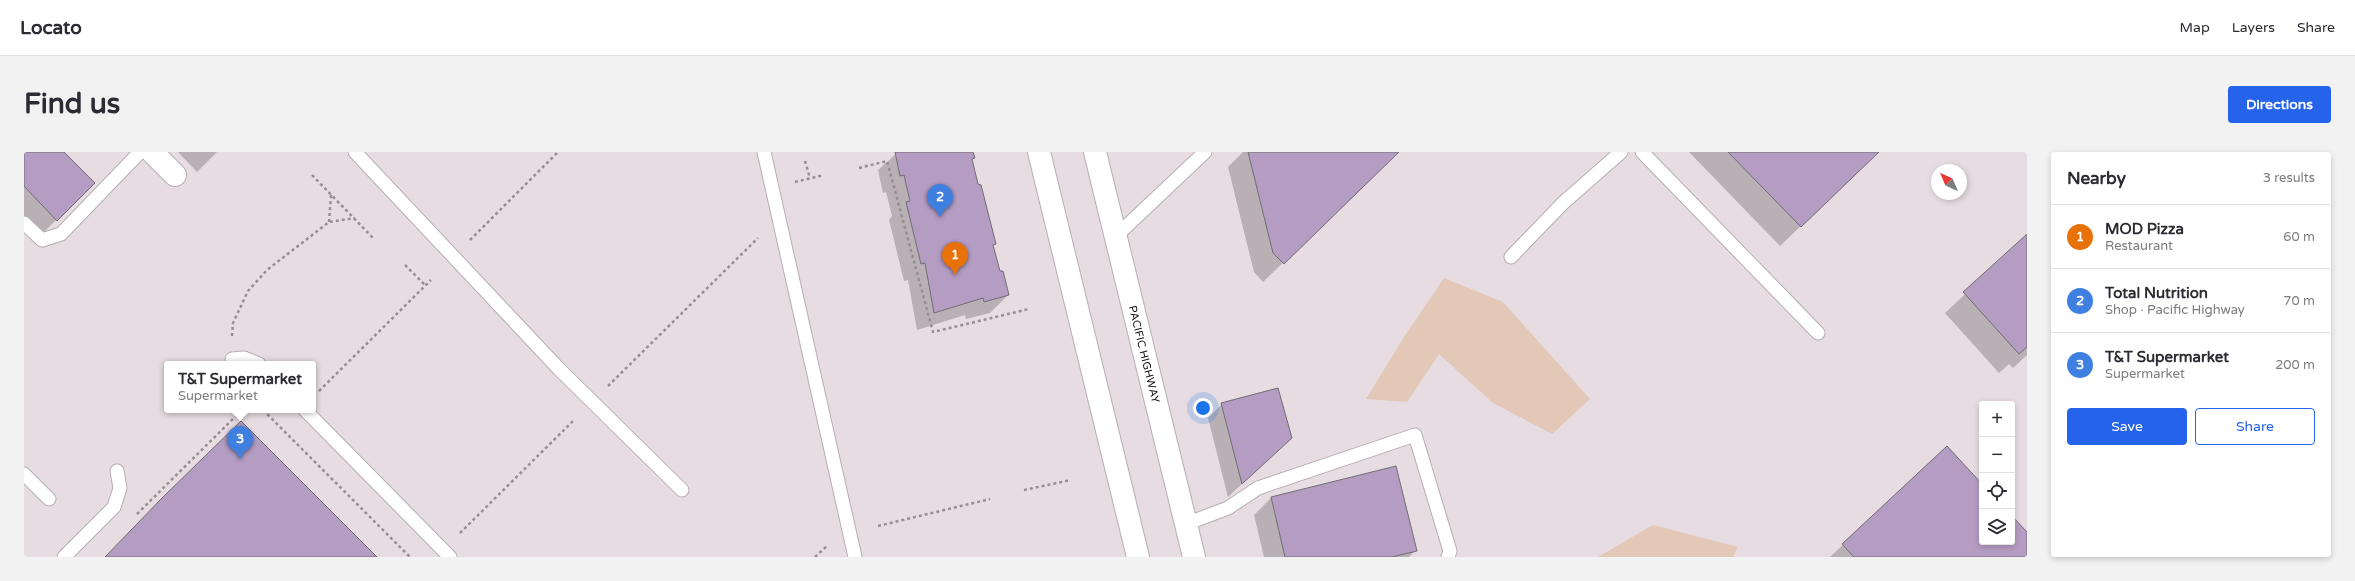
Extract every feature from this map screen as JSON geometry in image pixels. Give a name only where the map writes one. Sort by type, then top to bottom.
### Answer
[{"type":"main road","points":[[152,152],[174,175]]},
{"type":"main road","points":[[1040,152],[1138,557]]},
{"type":"main road","name":"PACIFIC HIGHWAY","points":[[1095,152],[1194,557]]},
{"type":"lane","points":[[24,223],[42,240],[61,234],[140,152]]},
{"type":"lane","points":[[355,152],[559,369],[682,490]]},
{"type":"lane","points":[[764,152],[855,557]]},
{"type":"lane","points":[[1115,236],[1205,152]]},
{"type":"lane","points":[[1511,257],[1563,203],[1621,152]]},
{"type":"lane","points":[[1642,152],[1818,333]]},
{"type":"lane","points":[[232,359],[244,358],[252,361]]},
{"type":"lane","points":[[308,413],[450,557]]},
{"type":"lane","points":[[1186,524],[1228,508],[1258,488],[1415,435],[1450,551],[1448,557]]},
{"type":"lane","points":[[64,557],[114,507],[120,488],[118,471]]},
{"type":"lane","points":[[24,474],[49,499]]},
{"type":"path","points":[[468,241],[558,152]]},
{"type":"path","points":[[805,161],[810,178]]},
{"type":"path","points":[[859,168],[887,161],[933,332],[1029,309]]},
{"type":"path","points":[[312,175],[373,238]]},
{"type":"path","points":[[794,183],[824,175]]},
{"type":"path","points":[[329,222],[331,194]]},
{"type":"path","points":[[232,341],[234,323],[248,291],[267,270],[284,254],[329,222],[355,218]]},
{"type":"path","points":[[605,390],[762,234]]},
{"type":"path","points":[[405,265],[425,285]]},
{"type":"path","points":[[319,392],[431,280]]},
{"type":"path","points":[[132,519],[239,413]]},
{"type":"path","points":[[266,413],[410,557]]},
{"type":"path","points":[[457,536],[573,421]]},
{"type":"path","points":[[1024,490],[1072,480]]},
{"type":"path","points":[[878,526],[990,499]]},
{"type":"path","points":[[815,557],[829,543]]},
{"type":"shaded area","points":[[1444,278],[1503,302],[1590,399],[1552,434],[1493,403],[1439,354],[1407,402],[1366,399],[1404,337]]},
{"type":"shaded area","points":[[1653,525],[1738,547],[1733,557],[1598,557]]},
{"type":"building","points":[[24,152],[64,152],[95,183],[57,221],[24,186]]},
{"type":"building","points":[[895,152],[973,152],[975,158],[972,159],[978,184],[981,185],[996,244],[993,245],[1000,271],[1003,271],[1009,295],[984,302],[983,298],[934,313],[925,263],[921,264],[906,202],[910,201],[904,175],[900,176]]},
{"type":"building","points":[[1248,152],[1399,152],[1284,264],[1273,253]]},
{"type":"building","points":[[1728,152],[1879,152],[1801,227]]},
{"type":"building","points":[[2027,234],[2027,347],[2019,354],[1963,292]]},
{"type":"building","points":[[1278,388],[1292,438],[1242,484],[1221,403]]},
{"type":"building","points":[[241,421],[377,557],[105,557],[163,497]]},
{"type":"building","points":[[1947,446],[1979,481],[1979,545],[2015,545],[2015,519],[2027,532],[2027,557],[1854,557],[1842,544]]},
{"type":"building","points":[[1396,466],[1417,551],[1392,557],[1285,557],[1271,497]]},
{"type":"place","name":"Total Nutrition","points":[[940,217]]},
{"type":"place","name":"MOD Pizza","points":[[955,275]]},
{"type":"place","name":"T&T Supermarket","points":[[240,459]]}]
